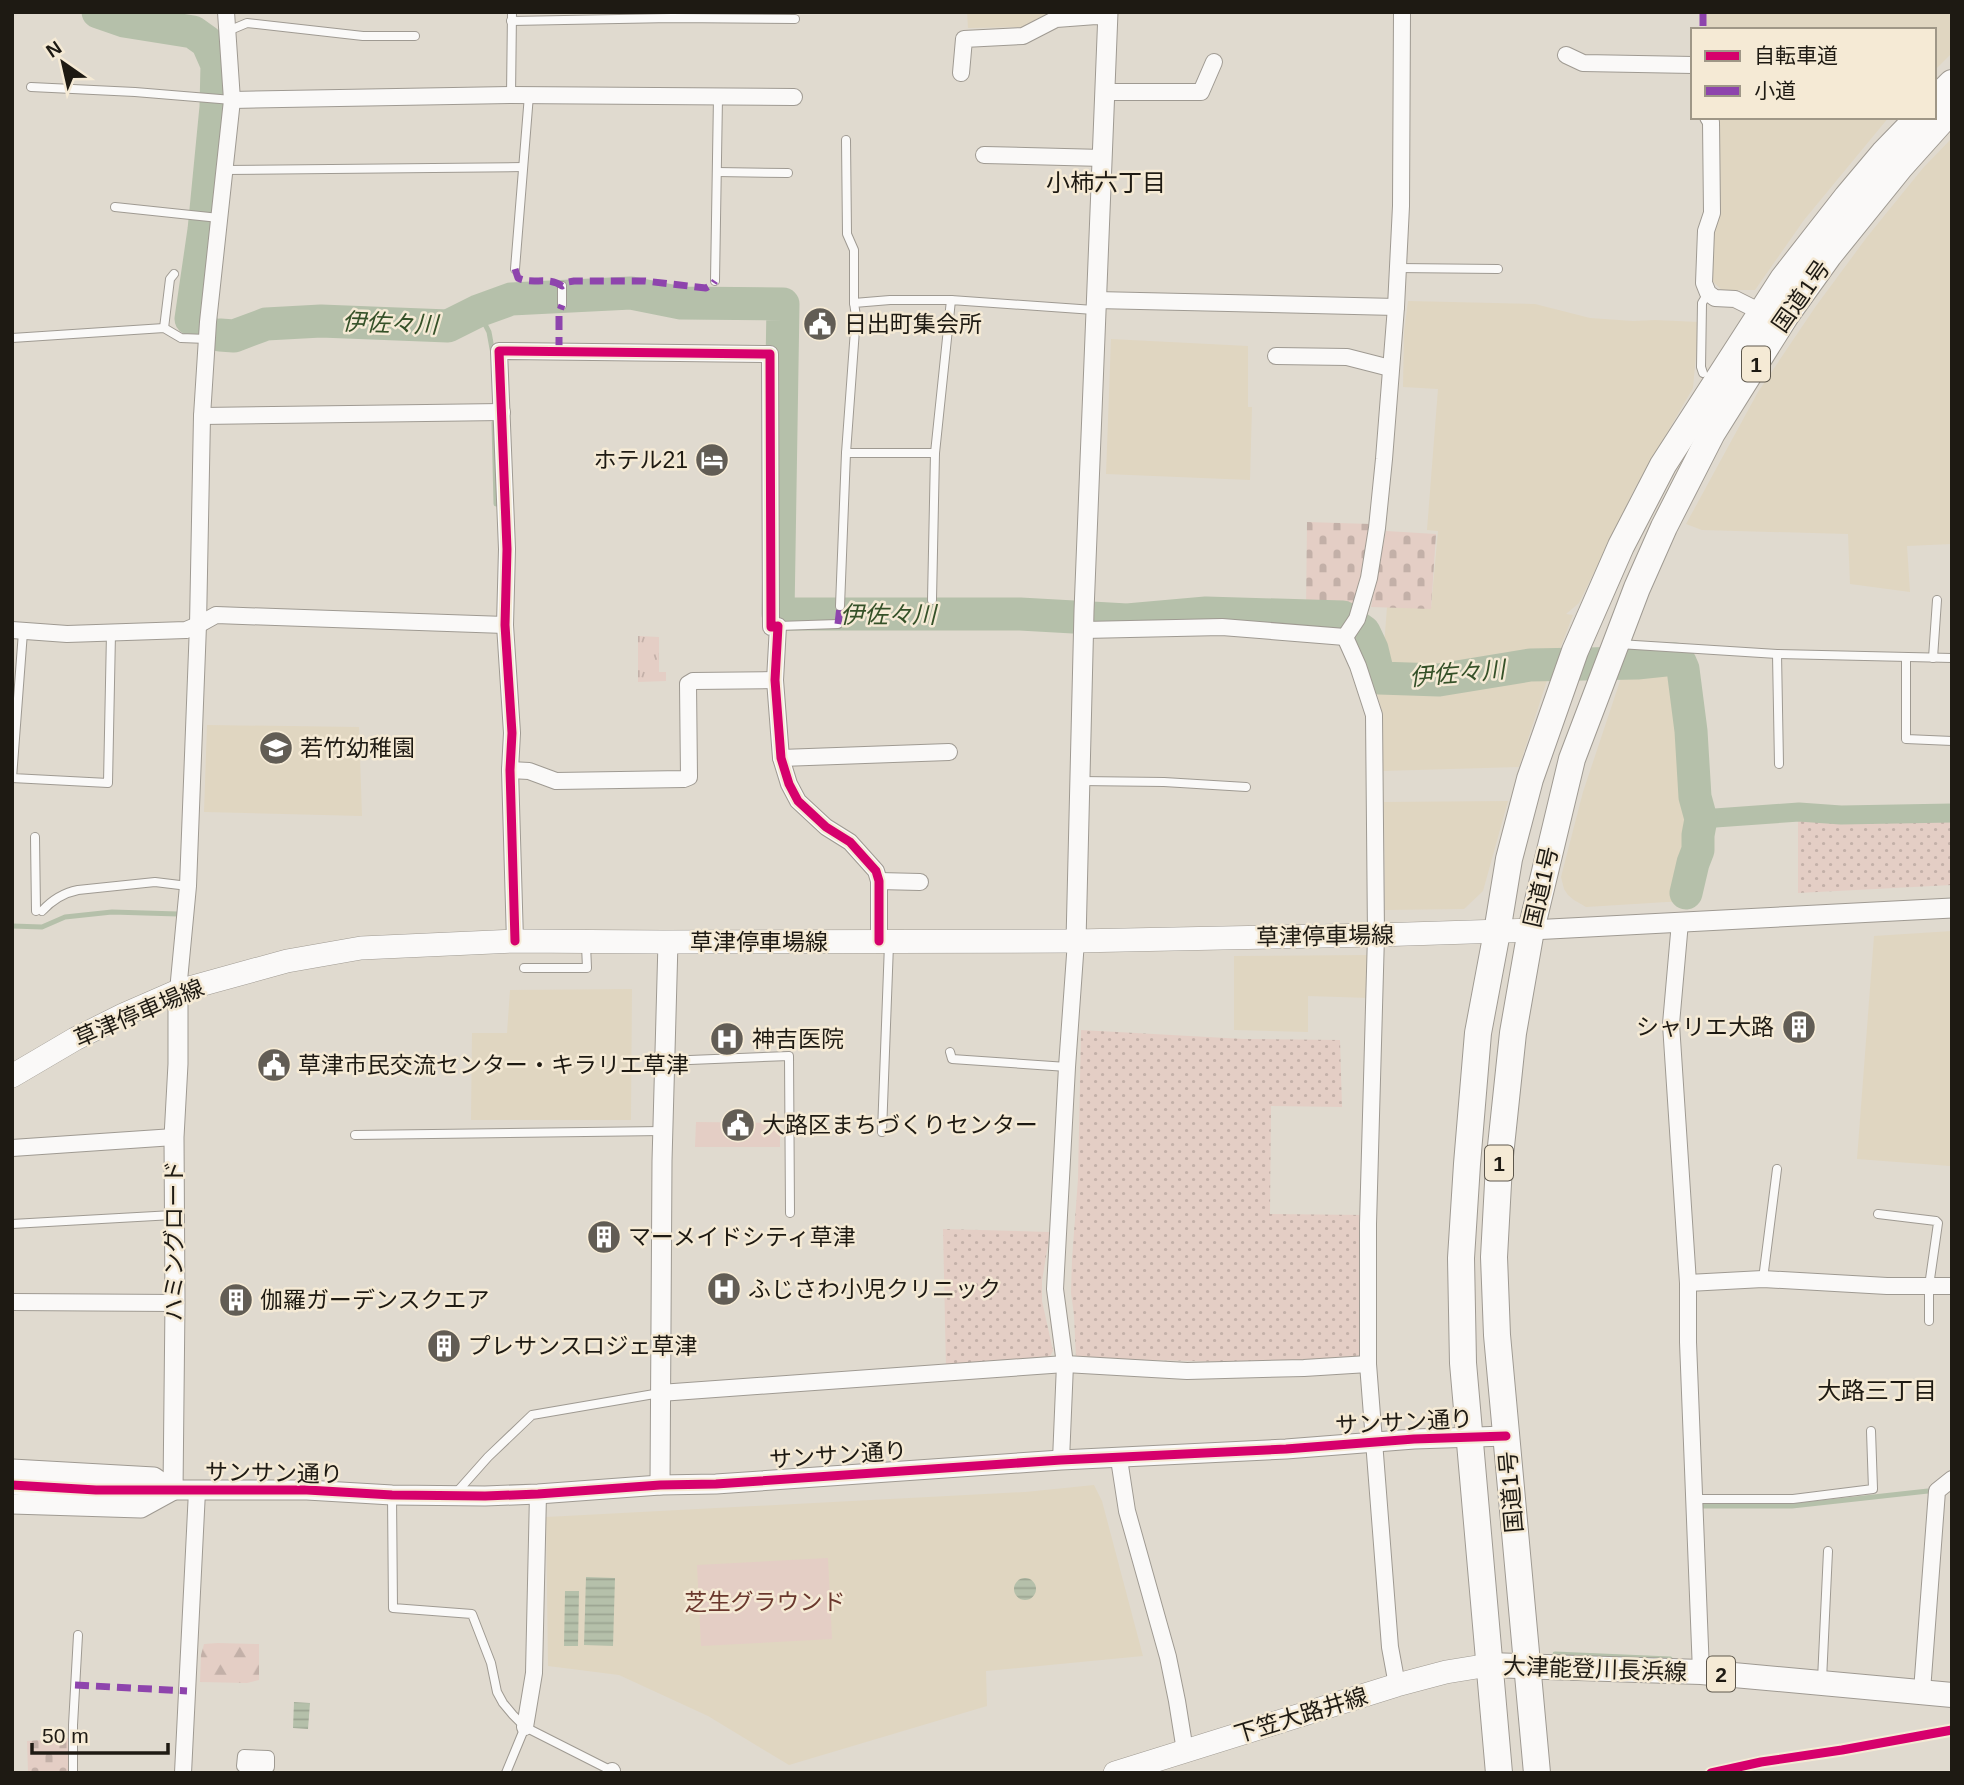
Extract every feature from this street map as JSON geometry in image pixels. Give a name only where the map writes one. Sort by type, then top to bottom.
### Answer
[{"type":"highway","points":[[1936,99],[1952,83]]},
{"type":"highway","name":"国道1号","points":[[1537,1773],[1497,1335],[1494,1257],[1499,1165],[1513,1033],[1531,930],[1572,759],[1637,588],[1664,527],[1712,433],[1786,315],[1829,256],[1884,186],[1952,110]]},
{"type":"highway","name":"国道1号","points":[[1499,1773],[1469,1438],[1461,1258],[1478,1033],[1509,859],[1530,779],[1571,661],[1621,546],[1663,465],[1783,279],[1847,197],[1917,119]]},
{"type":"main road","name":"草津停車場線","points":[[12,1076],[75,1039],[178,991],[287,961],[361,948],[515,941],[1076,941],[1531,930]]},
{"type":"main road","name":"大津能登川長浜線","points":[[1489,1665],[1701,1672],[1952,1695]]},
{"type":"main road","name":"下笠大路井線","points":[[1115,1773],[1139,1769],[1185,1751],[1397,1685],[1446,1672],[1489,1665]]},
{"type":"street","points":[[178,991],[188,886],[198,625],[202,416],[207,339],[232,100],[226,12]]},
{"type":"street","points":[[1346,637],[1357,619],[1369,578],[1384,459],[1398,268],[1402,155],[1402,12]]},
{"type":"street","points":[[961,73],[964,39],[1023,36],[1056,19],[1108,15],[1084,622],[1076,941],[1055,1289],[1065,1364],[1061,1460]]},
{"type":"street","points":[[1566,55],[1583,63],[1691,65]]},
{"type":"street","points":[[1106,92],[1201,92],[1214,62]]},
{"type":"street","points":[[232,100],[511,95],[794,97]]},
{"type":"street","points":[[1709,119],[1712,213],[1706,231],[1704,283],[1708,293],[1715,298],[1735,299],[1760,312]]},
{"type":"street","points":[[984,155],[1103,158]]},
{"type":"street","points":[[1096,305],[1396,307]]},
{"type":"street","points":[[515,941],[510,771],[512,733],[505,625],[507,549],[499,351],[770,354],[771,627],[779,626],[775,680],[780,758],[798,801],[826,827],[850,842],[876,871],[884,941]]},
{"type":"street","points":[[1276,356],[1347,357],[1390,369]]},
{"type":"street","points":[[202,416],[502,412]]},
{"type":"street","points":[[18,631],[67,634],[186,630],[216,614],[505,625]]},
{"type":"street","points":[[1084,622],[1222,627],[1346,637]]},
{"type":"street","points":[[1346,637],[1374,715],[1376,935],[1368,1224],[1368,1364],[1390,1647],[1397,1685]]},
{"type":"street","points":[[510,771],[529,771],[556,781],[684,779],[689,777],[688,684],[693,681],[775,680]]},
{"type":"street","points":[[780,758],[949,752]]},
{"type":"street","points":[[879,881],[920,882]]},
{"type":"street","points":[[1531,930],[1952,908]]},
{"type":"street","points":[[1680,922],[1671,1024],[1688,1283],[1701,1672]]},
{"type":"street","points":[[660,1485],[663,1131],[668,942]]},
{"type":"street","name":"ハミングロード","points":[[173,1490],[173,1215],[178,991]]},
{"type":"street","points":[[12,1148],[174,1136]]},
{"type":"street","points":[[1688,1283],[1763,1279],[1952,1286]]},
{"type":"street","points":[[12,1302],[175,1303]]},
{"type":"street","points":[[660,1393],[1065,1364],[1187,1371],[1368,1364]]},
{"type":"street","name":"サンサン通り","points":[[12,1504],[141,1508],[173,1490],[307,1490],[453,1496],[538,1494],[1061,1460],[1119,1459],[1414,1439],[1506,1436]]},
{"type":"street","points":[[1119,1459],[1127,1511],[1168,1657],[1185,1751]]},
{"type":"street","name":"サンサン通り","points":[[12,1469],[154,1477],[173,1490]]},
{"type":"street","points":[[1922,1691],[1937,1491],[1952,1479]]},
{"type":"street","points":[[12,1485],[96,1490],[173,1490]]},
{"type":"street","points":[[183,1773],[197,1491]]},
{"type":"street","points":[[526,1727],[534,1673],[538,1494]]},
{"type":"lane","points":[[511,95],[511,17],[795,19]]},
{"type":"lane","points":[[228,31],[247,23],[363,36],[415,36]]},
{"type":"lane","points":[[31,87],[232,100]]},
{"type":"lane","points":[[515,269],[529,95]]},
{"type":"lane","points":[[715,281],[718,97]]},
{"type":"lane","points":[[840,606],[846,453],[856,316],[854,250],[846,233],[846,141]]},
{"type":"lane","points":[[224,170],[523,167]]},
{"type":"lane","points":[[717,172],[788,173]]},
{"type":"lane","points":[[114,207],[219,218]]},
{"type":"lane","points":[[1398,268],[1498,269]]},
{"type":"lane","points":[[164,328],[170,279],[174,274]]},
{"type":"lane","points":[[562,286],[562,305]]},
{"type":"lane","points":[[1703,373],[1702,303],[1708,293]]},
{"type":"lane","points":[[854,303],[951,300],[1096,305]]},
{"type":"lane","points":[[932,600],[935,453],[951,300]]},
{"type":"lane","points":[[12,338],[164,328],[181,338],[207,339]]},
{"type":"lane","points":[[846,453],[935,453]]},
{"type":"lane","points":[[1933,658],[1937,600]]},
{"type":"lane","points":[[779,626],[838,624]]},
{"type":"lane","points":[[18,631],[12,778],[108,783],[111,632]]},
{"type":"lane","points":[[1611,656],[1629,646],[1777,654],[1952,658]]},
{"type":"lane","points":[[1777,654],[1779,764]]},
{"type":"lane","points":[[1906,657],[1906,740],[1952,741]]},
{"type":"lane","points":[[1080,781],[1246,787]]},
{"type":"lane","points":[[35,836],[39,911],[50,902],[78,890],[155,882],[188,886]]},
{"type":"lane","points":[[882,1132],[884,941]]},
{"type":"lane","points":[[524,968],[587,968],[585,942]]},
{"type":"lane","points":[[950,1052],[951,1059],[1067,1067]]},
{"type":"lane","points":[[665,1061],[789,1056],[790,1213]]},
{"type":"lane","points":[[355,1135],[663,1131]]},
{"type":"lane","points":[[1763,1279],[1777,1169]]},
{"type":"lane","points":[[1878,1214],[1938,1223],[1928,1286],[1929,1321]]},
{"type":"lane","points":[[12,1224],[173,1215]]},
{"type":"lane","points":[[453,1496],[488,1457],[532,1415],[660,1393]]},
{"type":"lane","points":[[1695,1499],[1793,1499],[1873,1489],[1871,1431]]},
{"type":"lane","points":[[392,1495],[393,1608],[472,1614],[503,1703],[526,1727],[613,1772]]},
{"type":"lane","points":[[1821,1683],[1828,1551]]},
{"type":"lane","points":[[74,1773],[73,1724],[78,1635]]},
{"type":"lane","points":[[506,1773],[526,1727]]},
{"type":"shaded area","points":[[967,12],[1050,12],[1023,27],[968,28]]},
{"type":"shaded area","points":[[1705,12],[1952,12],[1952,53],[1936,69],[1936,28],[1705,28]]},
{"type":"shaded area","points":[[1719,119],[1887,119],[1804,220],[1755,290],[1722,290],[1711,280],[1710,232],[1716,216]]},
{"type":"shaded area","points":[[1952,138],[1952,544],[1907,546],[1910,592],[1850,584],[1848,534],[1702,530],[1686,524],[1758,392],[1816,306],[1867,237],[1923,168]]},
{"type":"shaded area","points":[[1408,301],[1535,304],[1590,318],[1699,322],[1693,388],[1635,488],[1579,603],[1566,614],[1573,615],[1556,659],[1530,659],[1446,673],[1382,673],[1387,607],[1431,608],[1438,531],[1427,530],[1438,389],[1403,387],[1404,332]]},
{"type":"shaded area","points":[[1111,339],[1248,346],[1248,407],[1252,407],[1250,480],[1106,474]]},
{"type":"shaded area","points":[[1677,667],[1686,727],[1685,782],[1691,815],[1692,843],[1678,891],[1683,901],[1586,907],[1568,895],[1561,877],[1583,792],[1623,672],[1637,673]]},
{"type":"shaded area","points":[[1550,671],[1519,767],[1382,771],[1383,715],[1374,683],[1446,686]]},
{"type":"shaded area","points":[[207,725],[359,727],[362,816],[204,812]]},
{"type":"shaded area","points":[[1508,801],[1483,891],[1464,909],[1385,910],[1384,802]]},
{"type":"shaded area","points":[[1952,931],[1950,1166],[1857,1159],[1874,936]]},
{"type":"shaded area","points":[[1372,955],[1371,998],[1308,996],[1308,1032],[1234,1030],[1234,956]]},
{"type":"shaded area","points":[[632,989],[631,1120],[471,1120],[472,1033],[507,1033],[510,990]]},
{"type":"shaded area","points":[[1094,1485],[1102,1501],[1143,1656],[986,1671],[987,1706],[789,1765],[708,1716],[619,1675],[548,1666],[546,1517],[1025,1492]]},
{"type":"shaded area","points":[[586,1577],[615,1578],[613,1646],[584,1645]]},
{"type":"shaded area","points":[[1021,1578],[1029,1578],[1036,1585],[1036,1593],[1029,1600],[1021,1600],[1014,1593],[1014,1585]]},
{"type":"shaded area","points":[[565,1591],[579,1591],[578,1646],[564,1646]]},
{"type":"shaded area","points":[[294,1702],[310,1703],[308,1729],[293,1728]]},
{"type":"green space","points":[[1307,522],[1371,524],[1359,588],[1350,614],[1338,611],[1306,611]]},
{"type":"green space","points":[[1386,531],[1436,534],[1431,609],[1371,607]]},
{"type":"green space","points":[[638,636],[659,637],[659,672],[666,672],[666,681],[638,682]]},
{"type":"green space","points":[[1802,815],[1868,818],[1952,815],[1952,885],[1798,893],[1798,821]]},
{"type":"green space","points":[[1081,1030],[1244,1039],[1340,1040],[1342,1107],[1271,1106],[1270,1214],[1364,1215],[1361,1358],[1269,1363],[1076,1358],[1071,1293],[1078,1179]]},
{"type":"green space","points":[[696,1122],[780,1123],[780,1147],[695,1147]]},
{"type":"green space","points":[[943,1229],[1050,1232],[1042,1281],[1042,1301],[1053,1351],[1047,1361],[946,1368]]},
{"type":"green space","name":"芝生グラウンド","points":[[828,1558],[832,1639],[701,1646],[697,1565]]},
{"type":"green space","points":[[204,1644],[259,1644],[259,1680],[247,1683],[200,1682]]},
{"type":"green space","points":[[68,1738],[68,1773],[28,1773],[27,1741]]},
{"type":"waterway","name":"伊佐々川","points":[[98,12],[124,21],[193,32],[207,42],[217,65],[216,107],[204,230],[191,319],[202,324]]},
{"type":"waterway","name":"伊佐々川","points":[[220,335],[234,336],[266,324],[321,321],[448,326],[511,299],[631,293],[681,303],[783,304],[778,614],[1020,614],[1127,620],[1206,613],[1343,617],[1364,632],[1372,649],[1379,678],[1439,680],[1530,665],[1637,663],[1675,659],[1683,669],[1691,731],[1695,797],[1701,819],[1698,850],[1686,893]]},
{"type":"waterway","points":[[478,311],[489,332],[493,354]]},
{"type":"waterway","points":[[494,423],[496,504]]},
{"type":"waterway","name":"伊佐々川","points":[[1701,819],[1799,812],[1841,815],[1952,813]]},
{"type":"waterway","points":[[12,926],[42,927],[65,917],[112,912],[178,914]]},
{"type":"waterway","points":[[1697,1506],[1792,1506],[1928,1491]]},
{"type":"waterway","points":[[1555,1654],[1670,1659]]},
{"type":"marked path","points":[[1703,12],[1703,28]]},
{"type":"marked path","points":[[515,269],[518,278],[523,280],[552,282],[562,286],[574,281],[645,281],[706,288],[715,281]]},
{"type":"marked path","points":[[559,351],[559,313],[562,305]]},
{"type":"marked path","points":[[838,624],[840,606]]},
{"type":"marked path","points":[[75,1685],[187,1691]]},
{"type":"cycle path","points":[[515,941],[510,770],[512,733],[505,625],[507,549],[499,351],[770,354],[771,627],[778,626],[775,680],[781,758],[789,784],[798,801],[826,827],[850,842],[876,871],[879,881],[879,941]]},
{"type":"cycle path","points":[[12,1485],[96,1490],[307,1490],[392,1495],[485,1496],[716,1484],[1414,1439],[1506,1436]]},
{"type":"cycle path","points":[[1711,1773],[1952,1730]]},
{"type":"place","name":"日出町集会所","points":[[820,324]]},
{"type":"place","name":"ホテル21","points":[[712,460]]},
{"type":"place","name":"若竹幼稚園","points":[[276,748]]},
{"type":"place","name":"シャリエ大路","points":[[1799,1027]]},
{"type":"place","name":"神吉医院","points":[[727,1039]]},
{"type":"place","name":"草津市民交流センター・キラリエ草津","points":[[274,1065]]},
{"type":"place","name":"大路区まちづくりセンター","points":[[738,1125]]},
{"type":"place","name":"マーメイドシティ草津","points":[[604,1237]]},
{"type":"place","name":"ふじさわ小児クリニック","points":[[724,1289]]},
{"type":"place","name":"伽羅ガーデンスクエア","points":[[236,1300]]},
{"type":"place","name":"プレサンスロジェ草津","points":[[444,1346]]},
{"type":"district","name":"小柿六丁目","points":[[1106,182]]},
{"type":"district","name":"大路三丁目","points":[[1877,1390]]}]
